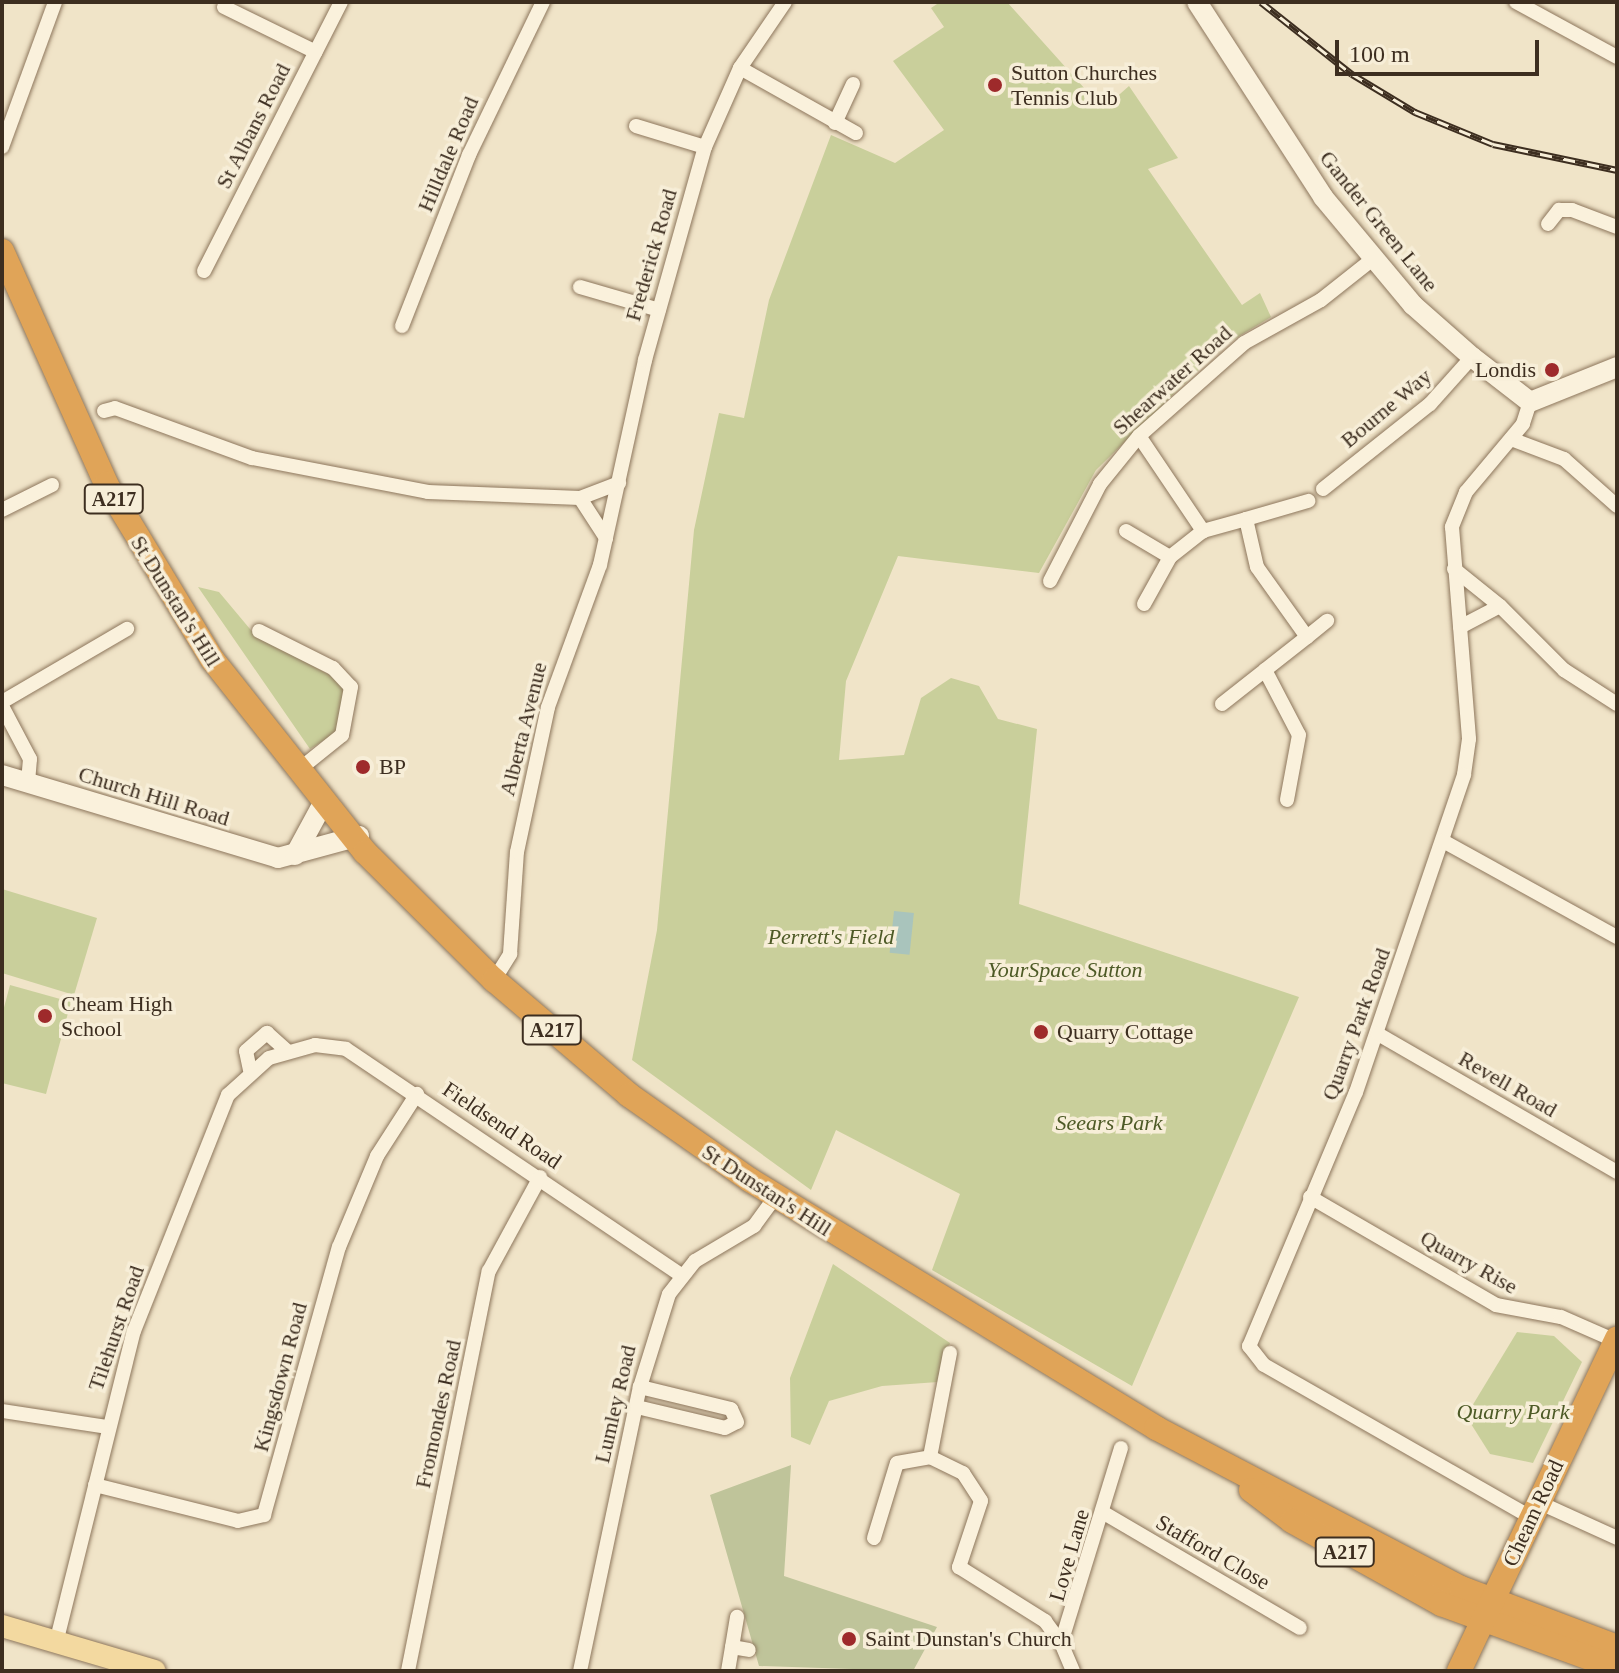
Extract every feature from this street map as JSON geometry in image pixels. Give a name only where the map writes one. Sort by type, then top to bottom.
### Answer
[{"type":"highway","name":"St Dunstan's Hill","points":[[2,251],[106,484],[176,605],[320,809],[494,980],[629,1095],[776,1196],[1217,1464],[1488,1611]]},
{"type":"highway","name":"St Dunstan's Hill","points":[[261,726],[301,768],[357,843]]},
{"type":"highway","name":"Cheam Road","points":[[1459,1671],[1541,1509],[1614,1353]]},
{"type":"highway","name":"A217","points":[[1488,1611],[1617,1647]]},
{"type":"highway","name":"A217","points":[[1488,1611],[1617,1668]]},
{"type":"main road","points":[[2,1626],[155,1671]]},
{"type":"street","points":[[2,147],[55,2]]},
{"type":"street","name":"St Albans Road","points":[[204,271],[341,2]]},
{"type":"street","name":"Hilldale Road","points":[[402,326],[469,155],[543,2]]},
{"type":"street","name":"Frederick Road","points":[[606,538],[659,310],[705,147],[740,68],[785,2]]},
{"type":"street","name":"Gander Green Lane","points":[[1197,2],[1323,197],[1373,259],[1472,357],[1530,402]]},
{"type":"street","points":[[1516,2],[1617,57]]},
{"type":"street","points":[[224,7],[316,52]]},
{"type":"street","points":[[740,68],[856,133]]},
{"type":"street","points":[[835,123],[853,84]]},
{"type":"street","points":[[636,126],[705,147]]},
{"type":"street","points":[[1548,224],[1559,210],[1572,210],[1617,227]]},
{"type":"street","name":"Shearwater Road","points":[[1050,581],[1100,484],[1139,436],[1244,343],[1321,300],[1373,259]]},
{"type":"street","points":[[580,287],[659,310]]},
{"type":"street","name":"Bourne Way","points":[[1323,489],[1430,404],[1472,357]]},
{"type":"street","points":[[1530,402],[1617,367]]},
{"type":"street","name":"Quarry Park Road","points":[[1530,402],[1511,439],[1456,510],[1454,569],[1468,749],[1443,841],[1378,1034],[1252,1330],[1252,1353],[1541,1509]]},
{"type":"street","points":[[104,411],[115,408],[252,458],[428,492],[580,498],[619,483]]},
{"type":"street","points":[[1139,436],[1203,531]]},
{"type":"street","points":[[1511,439],[1564,459],[1617,506]]},
{"type":"street","points":[[2,510],[52,485]]},
{"type":"street","points":[[580,498],[606,538]]},
{"type":"street","points":[[1144,604],[1170,557],[1203,531],[1308,501]]},
{"type":"street","points":[[1246,519],[1257,567],[1307,637]]},
{"type":"street","points":[[1126,531],[1170,557]]},
{"type":"street","name":"Alberta Avenue","points":[[494,980],[510,954],[517,852],[548,707],[606,538]]},
{"type":"street","points":[[1454,569],[1500,606],[1564,670],[1617,704]]},
{"type":"street","points":[[1460,627],[1500,606]]},
{"type":"street","points":[[1222,704],[1327,621]]},
{"type":"street","points":[[28,783],[30,759],[2,704],[127,629]]},
{"type":"street","points":[[259,631],[333,668],[351,687],[342,735],[301,768]]},
{"type":"street","points":[[1265,670],[1299,735],[1289,795]]},
{"type":"street","name":"Church Hill Road","points":[[2,775],[292,858]]},
{"type":"street","points":[[292,858],[320,809]]},
{"type":"street","points":[[1443,841],[1617,937]]},
{"type":"street","points":[[292,858],[357,843]]},
{"type":"street","name":"Fieldsend Road","points":[[287,1051],[267,1033],[250,1043],[250,1070],[287,1051],[346,1049],[417,1094],[681,1275]]},
{"type":"street","name":"Revell Road","points":[[1378,1034],[1617,1172]]},
{"type":"street","name":"Tilehurst Road","points":[[56,1643],[134,1331],[228,1095],[250,1070]]},
{"type":"street","name":"Kingsdown Road","points":[[95,1485],[238,1521],[264,1515],[343,1235],[377,1156],[417,1094]]},
{"type":"street","name":"Fromondes Road","points":[[408,1671],[489,1271],[540,1177]]},
{"type":"street","name":"Lumley Road","points":[[580,1671],[640,1387],[660,1315],[681,1275],[754,1226],[776,1196]]},
{"type":"street","name":"Quarry Rise","points":[[1310,1197],[1496,1305],[1561,1317],[1614,1353]]},
{"type":"street","points":[[930,1457],[950,1353]]},
{"type":"street","points":[[637,1407],[725,1428],[737,1422],[731,1409],[640,1387]]},
{"type":"street","points":[[2,1411],[108,1427]]},
{"type":"street","name":"Love Lane","points":[[1061,1643],[1104,1513],[1121,1448]]},
{"type":"street","points":[[874,1538],[890,1470],[906,1458],[930,1457],[981,1492],[980,1517],[959,1567],[1045,1621],[1061,1643],[1073,1671]]},
{"type":"street","points":[[1541,1509],[1617,1538]]},
{"type":"street","name":"Stafford Close","points":[[1104,1513],[1300,1628]]},
{"type":"street","points":[[728,1671],[737,1617]]},
{"type":"street","points":[[732,1647],[749,1650]]},
{"type":"green space","name":"Perrett's Field","points":[[940,2],[1007,2],[1103,109],[1129,86],[1178,158],[1148,169],[1242,305],[1260,293],[1271,317],[1223,346],[1096,470],[1039,573],[898,556],[846,681],[839,760],[904,755],[921,698],[951,678],[979,686],[998,719],[1037,729],[1019,904],[1299,997],[1132,1386],[932,1270],[960,1194],[836,1130],[811,1190],[632,1060],[657,930],[694,530],[719,413],[744,418],[769,300],[831,135],[895,163],[944,130],[893,61],[944,27],[931,8]]},
{"type":"green space","points":[[198,587],[219,592],[255,635],[339,680],[345,687],[337,732],[310,749]]},
{"type":"green space","points":[[2,889],[97,918],[74,995],[2,973]]},
{"type":"green space","points":[[10,985],[71,1002],[46,1094],[2,1083],[2,1015]]},
{"type":"green space","points":[[833,1264],[950,1343],[938,1382],[882,1386],[829,1401],[810,1445],[791,1437],[790,1378]]},
{"type":"green space","name":"Quarry Park","points":[[1517,1332],[1554,1336],[1582,1362],[1533,1463],[1490,1454],[1466,1416]]},
{"type":"green space","points":[[791,1465],[784,1576],[937,1627],[913,1671],[759,1666],[710,1495]]},
{"type":"water","points":[[894,911],[914,913],[910,955],[890,953]]},
{"type":"railway","points":[[1261,2],[1352,74],[1415,112],[1493,144],[1617,170]]},
{"type":"place","name":"Sutton Churches Tennis Club","points":[[995,85]]},
{"type":"place","name":"Londis","points":[[1552,370]]},
{"type":"place","name":"BP","points":[[363,767]]},
{"type":"place","name":"Cheam High School","points":[[45,1016]]},
{"type":"place","name":"Quarry Cottage","points":[[1041,1032]]},
{"type":"place","name":"Saint Dunstan's Church","points":[[849,1639]]},
{"type":"park label","name":"YourSpace Sutton","points":[[1065,970]]},
{"type":"park label","name":"Seears Park","points":[[1109,1123]]}]
